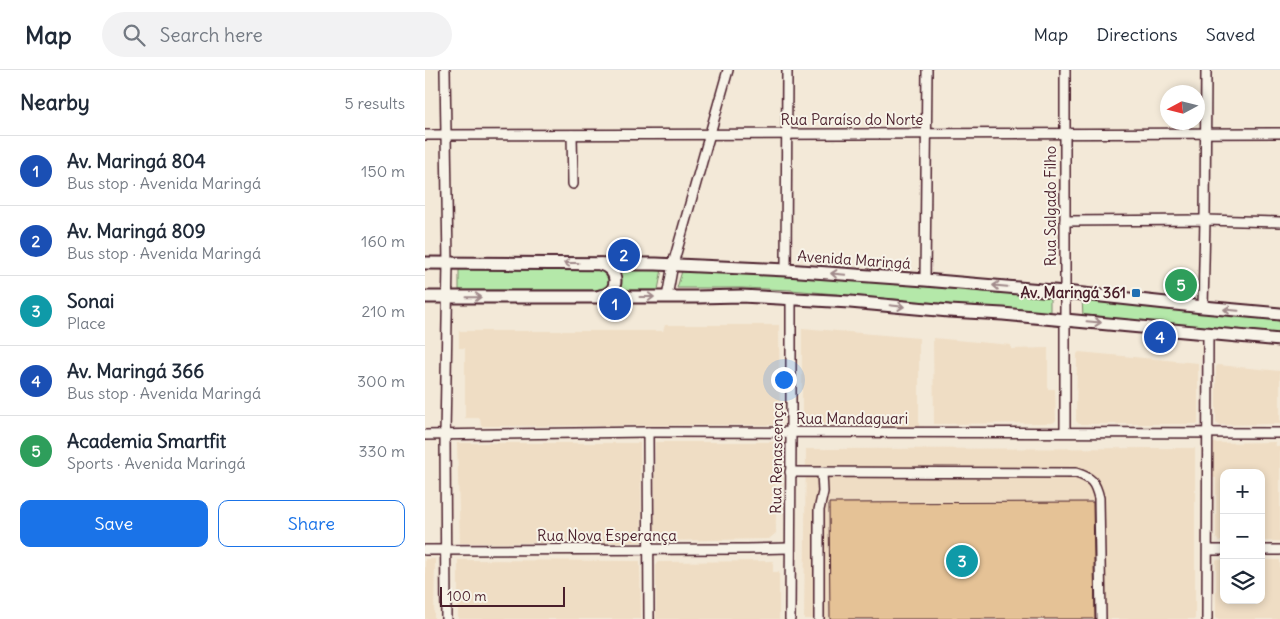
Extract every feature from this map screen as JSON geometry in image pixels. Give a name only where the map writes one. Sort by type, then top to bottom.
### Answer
[{"type":"main road","name":"Avenida Maringá","points":[[425,263],[673,264],[786,270],[1065,292],[1280,314]]},
{"type":"main road","points":[[598,297],[605,296],[610,292],[614,287],[615,281],[611,269],[600,263]]},
{"type":"main road","points":[[425,297],[741,296],[791,298],[1065,320],[1280,340]]},
{"type":"street","points":[[445,70],[447,263],[445,435],[446,619]]},
{"type":"street","points":[[667,297],[673,264],[728,70]]},
{"type":"street","points":[[786,270],[787,70]]},
{"type":"street","points":[[925,280],[927,70]]},
{"type":"street","name":"Rua Salgado Filho","points":[[1065,70],[1065,432]]},
{"type":"street","points":[[1203,307],[1206,70]]},
{"type":"street","name":"Rua Paraíso do Norte","points":[[425,135],[1280,133]]},
{"type":"street","points":[[572,134],[573,184]]},
{"type":"street","points":[[1065,221],[1205,220],[1280,222]]},
{"type":"street","name":"Rua Renascença","points":[[789,619],[791,298]]},
{"type":"street","points":[[1207,619],[1208,333]]},
{"type":"street","points":[[648,432],[649,619]]},
{"type":"street","name":"Rua Mandaguari","points":[[425,435],[648,432],[1280,433]]},
{"type":"street","points":[[790,472],[1076,473],[1088,477],[1096,485],[1099,498],[1101,619]]},
{"type":"street","points":[[819,619],[819,510],[823,492],[822,472]]},
{"type":"street","name":"Rua Nova Esperança","points":[[425,550],[789,548]]},
{"type":"street","points":[[1208,550],[1220,550]]},
{"type":"street","points":[[1265,550],[1280,550]]},
{"type":"shaded area","points":[[665,325],[779,325],[780,422],[777,425],[481,426],[480,418],[465,418],[465,348],[459,348],[459,331],[663,331]]},
{"type":"shaded area","points":[[802,328],[919,338],[919,428],[856,429],[856,424],[802,424]]},
{"type":"shaded area","points":[[933,338],[1011,345],[1011,349],[1048,348],[1048,389],[1055,389],[1056,420],[1053,423],[934,424]]},
{"type":"shaded area","points":[[1079,352],[1198,363],[1198,424],[1079,424],[1076,421],[1077,354]]},
{"type":"shaded area","points":[[1218,365],[1280,371],[1280,424],[1219,425],[1216,423],[1216,367]]},
{"type":"shaded area","points":[[655,442],[775,442],[776,533],[769,539],[655,541]]},
{"type":"shaded area","points":[[1275,442],[1276,446],[1280,446],[1280,541],[1265,541],[1265,469],[1220,469],[1220,541],[1216,538],[1216,478],[1213,478],[1212,443]]},
{"type":"shaded area","points":[[457,443],[640,443],[642,542],[460,543]]},
{"type":"shaded area","points":[[1195,448],[1195,619],[804,619],[806,449]]},
{"type":"shaded area","points":[[425,559],[435,559],[434,619],[425,619]]},
{"type":"shaded area","points":[[458,560],[640,561],[641,619],[458,619]]},
{"type":"shaded area","points":[[1216,560],[1220,560],[1220,604],[1265,604],[1265,560],[1280,560],[1280,619],[1216,619]]},
{"type":"shaded area","points":[[773,561],[773,572],[779,572],[779,619],[656,619],[656,564],[658,562]]},
{"type":"green space","points":[[459,268],[662,269],[658,290],[459,290]]},
{"type":"green space","points":[[682,271],[794,276],[1050,297],[1050,313],[791,290],[677,288]]},
{"type":"green space","points":[[1082,299],[1280,321],[1280,336],[1083,317]]},
{"type":"building","points":[[1093,502],[1095,619],[830,619],[829,503]]},
{"type":"place","name":"Av. Maringá 809","points":[[624,255]]},
{"type":"place","name":"Academia Smartfit","points":[[1181,285]]},
{"type":"place","name":"Av. Maringá 361","points":[[1136,293]]},
{"type":"place","name":"Av. Maringá 804","points":[[615,304]]},
{"type":"place","name":"Av. Maringá 366","points":[[1160,337]]},
{"type":"place","name":"Sonai","points":[[962,561]]}]
